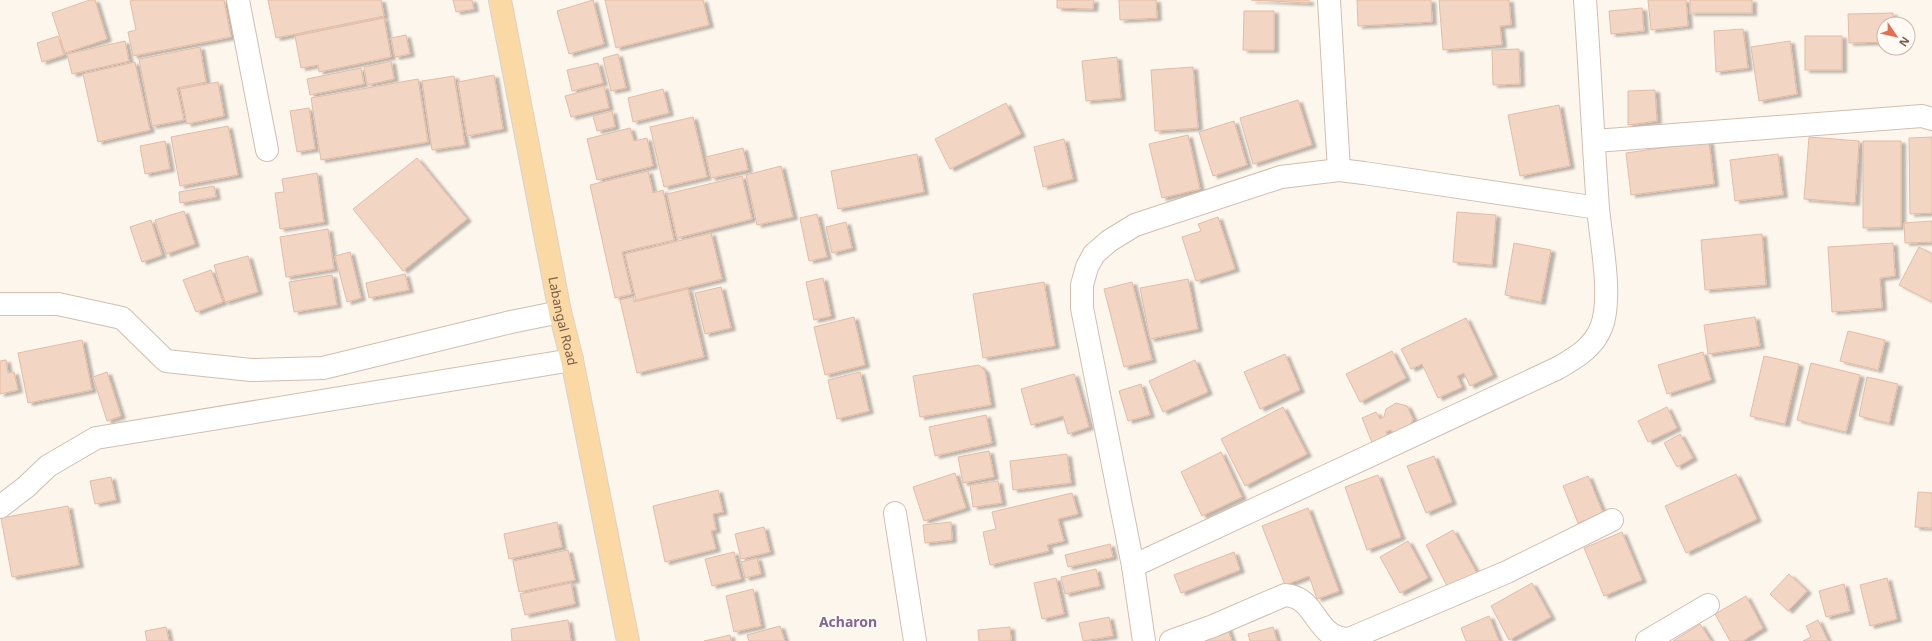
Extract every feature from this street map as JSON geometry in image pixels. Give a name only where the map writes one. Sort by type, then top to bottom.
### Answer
[{"type":"main road","name":"Labangal Road","points":[[500,0],[560,312],[572,360],[628,641]]},
{"type":"street","points":[[238,0],[267,150]]},
{"type":"street","points":[[1328,0],[1339,170]]},
{"type":"street","points":[[1133,566],[1558,368],[1580,355],[1592,344],[1601,329],[1607,298],[1598,208],[1585,0]]},
{"type":"street","points":[[1595,141],[1922,116],[1932,118]]},
{"type":"street","points":[[1144,641],[1133,566],[1082,308],[1082,285],[1087,267],[1094,254],[1109,241],[1135,225],[1281,177],[1339,170],[1598,208]]},
{"type":"street","points":[[0,304],[58,304],[122,318],[166,360],[251,370],[324,368],[511,322],[560,312]]},
{"type":"street","points":[[0,507],[26,488],[48,466],[96,438],[572,360]]},
{"type":"street","points":[[895,513],[915,641]]},
{"type":"street","points":[[1171,641],[1213,626],[1285,595],[1292,595],[1300,599],[1308,606],[1331,636],[1339,639],[1349,639],[1507,572],[1612,520]]},
{"type":"street","points":[[1647,641],[1708,605]]},
{"type":"building","points":[[90,0],[95,0],[107,39],[65,53],[52,13]]},
{"type":"building","points":[[224,0],[231,37],[133,56],[128,32],[136,30],[130,1]]},
{"type":"building","points":[[268,0],[381,0],[384,16],[276,38]]},
{"type":"building","points":[[453,0],[472,0],[474,9],[456,12]]},
{"type":"building","points":[[593,0],[604,44],[569,54],[557,11]]},
{"type":"building","points":[[605,0],[703,0],[709,25],[616,48]]},
{"type":"building","points":[[1057,0],[1094,0],[1093,9],[1057,8]]},
{"type":"building","points":[[1119,0],[1156,0],[1157,18],[1120,20]]},
{"type":"building","points":[[1251,0],[1309,0],[1309,3]]},
{"type":"building","points":[[1357,0],[1431,0],[1432,22],[1358,26]]},
{"type":"building","points":[[1439,0],[1509,0],[1511,25],[1500,26],[1502,45],[1443,50]]},
{"type":"building","points":[[1648,0],[1686,0],[1688,26],[1651,30]]},
{"type":"building","points":[[1690,0],[1752,0],[1752,13],[1690,13]]},
{"type":"building","points":[[1642,8],[1644,31],[1611,34],[1609,11]]},
{"type":"building","points":[[1244,11],[1274,11],[1274,50],[1243,50]]},
{"type":"building","points":[[1893,13],[1893,16],[1876,16],[1876,42],[1849,43],[1848,14]]},
{"type":"building","points":[[384,18],[391,57],[319,72],[318,65],[301,68],[295,36]]},
{"type":"building","points":[[1743,29],[1748,68],[1716,72],[1714,31]]},
{"type":"building","points":[[406,35],[410,54],[395,57],[391,38]]},
{"type":"building","points":[[58,36],[64,55],[42,62],[37,43]]},
{"type":"building","points":[[1805,36],[1842,36],[1842,70],[1805,70]]},
{"type":"building","points":[[125,41],[129,61],[72,74],[67,54]]},
{"type":"building","points":[[1790,41],[1797,94],[1759,101],[1751,47]]},
{"type":"building","points":[[200,47],[206,82],[177,88],[184,120],[152,126],[139,59]]},
{"type":"building","points":[[1519,49],[1520,84],[1493,85],[1492,50]]},
{"type":"building","points":[[618,54],[626,88],[611,91],[603,58]]},
{"type":"building","points":[[1117,57],[1121,98],[1086,101],[1082,61]]},
{"type":"building","points":[[391,61],[394,79],[367,85],[364,67]]},
{"type":"building","points":[[135,62],[150,130],[98,142],[83,74]]},
{"type":"building","points":[[598,63],[603,83],[572,91],[567,70]]},
{"type":"building","points":[[1193,67],[1198,128],[1155,131],[1151,70]]},
{"type":"building","points":[[361,68],[364,84],[310,95],[307,79]]},
{"type":"building","points":[[494,75],[503,129],[467,136],[458,82]]},
{"type":"building","points":[[454,76],[465,145],[432,150],[422,81]]},
{"type":"building","points":[[418,79],[428,142],[321,160],[311,98]]},
{"type":"building","points":[[218,82],[224,116],[187,124],[180,89]]},
{"type":"building","points":[[604,86],[609,108],[571,117],[565,96]]},
{"type":"building","points":[[663,89],[669,113],[633,122],[628,98]]},
{"type":"building","points":[[1655,90],[1657,121],[1628,125],[1628,91]]},
{"type":"building","points":[[1298,100],[1312,145],[1253,164],[1240,118]]},
{"type":"building","points":[[1006,103],[1021,134],[950,169],[935,139]]},
{"type":"building","points":[[1559,105],[1570,166],[1520,176],[1508,115]]},
{"type":"building","points":[[309,108],[315,149],[297,152],[290,111]]},
{"type":"building","points":[[612,111],[615,127],[597,131],[593,116]]},
{"type":"building","points":[[693,117],[707,177],[664,187],[650,127]]},
{"type":"building","points":[[1234,121],[1247,165],[1213,176],[1199,132]]},
{"type":"building","points":[[228,126],[238,175],[180,186],[171,137]]},
{"type":"building","points":[[630,128],[634,141],[647,138],[653,166],[597,180],[587,139]]},
{"type":"building","points":[[1188,135],[1200,189],[1162,198],[1149,144]]},
{"type":"building","points":[[1809,137],[1859,141],[1855,203],[1804,199]]},
{"type":"building","points":[[1932,137],[1932,213],[1910,214],[1909,138]]},
{"type":"building","points":[[1064,139],[1073,179],[1043,187],[1034,147]]},
{"type":"building","points":[[165,141],[170,169],[145,174],[140,146]]},
{"type":"building","points":[[1709,141],[1714,184],[1631,195],[1626,153]]},
{"type":"building","points":[[1863,141],[1901,141],[1901,227],[1863,228]]},
{"type":"building","points":[[743,148],[748,170],[711,178],[706,157]]},
{"type":"building","points":[[917,154],[924,192],[838,209],[831,171]]},
{"type":"building","points":[[1778,154],[1783,195],[1735,201],[1730,160]]},
{"type":"building","points":[[417,158],[467,219],[403,271],[353,209]]},
{"type":"building","points":[[781,166],[793,217],[757,225],[746,175]]},
{"type":"building","points":[[648,171],[653,193],[663,190],[674,240],[622,252],[632,294],[615,298],[590,185]]},
{"type":"building","points":[[317,173],[324,222],[280,229],[275,193],[284,192],[282,179]]},
{"type":"building","points":[[742,176],[752,219],[677,238],[667,194]]},
{"type":"building","points":[[214,186],[216,197],[180,203],[179,192]]},
{"type":"building","points":[[184,211],[195,244],[166,254],[155,220]]},
{"type":"building","points":[[1457,212],[1496,215],[1492,265],[1453,262]]},
{"type":"building","points":[[817,214],[827,257],[809,261],[800,218]]},
{"type":"building","points":[[1218,217],[1235,269],[1196,281],[1182,237],[1201,231],[1198,224]]},
{"type":"building","points":[[151,220],[162,255],[142,262],[130,227]]},
{"type":"building","points":[[1932,221],[1932,242],[1905,243],[1904,223]]},
{"type":"building","points":[[846,222],[852,248],[832,253],[826,227]]},
{"type":"building","points":[[328,229],[334,269],[286,277],[280,237]]},
{"type":"building","points":[[711,233],[722,279],[636,300],[625,254]]},
{"type":"building","points":[[1762,234],[1766,285],[1705,290],[1701,240]]},
{"type":"building","points":[[1514,243],[1551,250],[1541,302],[1505,295]]},
{"type":"building","points":[[1893,243],[1895,276],[1880,278],[1882,308],[1832,312],[1828,247]]},
{"type":"building","points":[[1919,247],[1932,254],[1932,302],[1899,285]]},
{"type":"building","points":[[350,252],[361,298],[347,302],[335,256]]},
{"type":"building","points":[[248,256],[258,292],[225,302],[214,265]]},
{"type":"building","points":[[211,270],[223,302],[196,312],[183,280]]},
{"type":"building","points":[[405,274],[409,290],[369,298],[366,283]]},
{"type":"building","points":[[332,275],[337,305],[294,312],[289,282]]},
{"type":"building","points":[[823,278],[831,316],[814,320],[806,282]]},
{"type":"building","points":[[1188,279],[1198,329],[1150,339],[1140,288]]},
{"type":"building","points":[[1044,282],[1055,346],[983,358],[973,294]]},
{"type":"building","points":[[1132,282],[1152,360],[1124,367],[1104,289]]},
{"type":"building","points":[[721,287],[731,328],[705,334],[695,293]]},
{"type":"building","points":[[688,289],[704,357],[637,373],[620,300],[633,297],[634,302]]},
{"type":"building","points":[[854,317],[865,365],[825,375],[814,327]]},
{"type":"building","points":[[1755,317],[1760,346],[1708,354],[1704,325]]},
{"type":"building","points":[[1466,318],[1493,375],[1470,386],[1464,373],[1457,376],[1462,387],[1438,398],[1422,364],[1411,369],[1401,349]]},
{"type":"building","points":[[1848,331],[1885,340],[1878,370],[1840,361]]},
{"type":"building","points":[[82,340],[92,390],[28,403],[18,353]]},
{"type":"building","points":[[1392,351],[1406,378],[1360,402],[1346,374]]},
{"type":"building","points":[[1703,352],[1711,380],[1667,394],[1658,365]]},
{"type":"building","points":[[1285,354],[1300,390],[1260,409],[1244,372]]},
{"type":"building","points":[[1764,356],[1799,364],[1785,424],[1750,416]]},
{"type":"building","points":[[6,360],[8,373],[14,372],[18,390],[0,394],[0,361]]},
{"type":"building","points":[[1195,360],[1208,392],[1163,412],[1149,381]]},
{"type":"building","points":[[1811,363],[1860,375],[1846,432],[1797,420]]},
{"type":"building","points":[[979,365],[985,371],[991,405],[920,417],[913,376]]},
{"type":"building","points":[[107,372],[121,416],[107,421],[93,377]]},
{"type":"building","points":[[860,372],[869,411],[837,419],[828,380]]},
{"type":"building","points":[[1074,374],[1089,427],[1068,434],[1063,416],[1031,425],[1021,389]]},
{"type":"building","points":[[1867,377],[1898,384],[1889,423],[1859,416]]},
{"type":"building","points":[[1141,384],[1150,415],[1128,421],[1119,391]]},
{"type":"building","points":[[1396,403],[1407,406],[1413,419],[1408,430],[1397,435],[1390,430],[1386,432],[1389,438],[1373,445],[1362,418],[1376,412],[1380,419],[1384,417],[1386,409]]},
{"type":"building","points":[[1283,407],[1307,454],[1245,486],[1221,439]]},
{"type":"building","points":[[1667,407],[1677,428],[1648,442],[1638,421]]},
{"type":"building","points":[[986,415],[992,443],[935,456],[929,427]]},
{"type":"building","points":[[1680,434],[1693,458],[1677,467],[1664,443]]},
{"type":"building","points":[[989,451],[994,477],[963,483],[958,457]]},
{"type":"building","points":[[1221,452],[1242,497],[1202,516],[1181,472]]},
{"type":"building","points":[[1067,454],[1071,483],[1013,490],[1010,461]]},
{"type":"building","points":[[1434,456],[1452,502],[1426,513],[1407,466]]},
{"type":"building","points":[[955,473],[966,508],[924,521],[913,487]]},
{"type":"building","points":[[1736,474],[1757,519],[1686,553],[1665,506]]},
{"type":"building","points":[[1378,475],[1401,537],[1367,550],[1345,487]]},
{"type":"building","points":[[1588,476],[1603,513],[1578,523],[1563,486]]},
{"type":"building","points":[[111,477],[116,500],[95,504],[90,481]]},
{"type":"building","points":[[998,481],[1002,503],[973,507],[970,485]]},
{"type":"building","points":[[718,490],[723,512],[713,514],[716,530],[711,531],[716,549],[665,562],[653,506]]},
{"type":"building","points":[[1918,492],[1932,493],[1932,528],[1915,527]]},
{"type":"building","points":[[1072,493],[1078,514],[1058,519],[1064,541],[1047,545],[1049,551],[990,565],[983,532],[996,529],[992,512]]},
{"type":"building","points":[[68,506],[79,565],[12,577],[1,518]]},
{"type":"building","points":[[1308,508],[1339,591],[1317,599],[1309,576],[1285,585],[1262,526]]},
{"type":"building","points":[[557,522],[562,547],[509,559],[504,534]]},
{"type":"building","points":[[951,522],[952,540],[925,543],[923,525]]},
{"type":"building","points":[[764,527],[770,552],[741,559],[735,534]]},
{"type":"building","points":[[1453,530],[1478,575],[1449,590],[1426,545]]},
{"type":"building","points":[[1622,532],[1642,580],[1604,596],[1584,548]]},
{"type":"building","points":[[1408,541],[1428,578],[1400,593],[1380,557]]},
{"type":"building","points":[[1110,544],[1113,557],[1068,567],[1065,555]]},
{"type":"building","points":[[568,550],[575,580],[519,592],[513,561]]},
{"type":"building","points":[[734,552],[741,579],[712,586],[705,559]]},
{"type":"building","points":[[1234,552],[1240,570],[1181,593],[1174,575]]},
{"type":"building","points":[[757,558],[761,574],[745,578],[741,562]]},
{"type":"building","points":[[1096,569],[1100,586],[1065,594],[1061,577]]},
{"type":"building","points":[[1789,574],[1807,591],[1788,611],[1770,594]]},
{"type":"building","points":[[1056,578],[1064,614],[1042,619],[1034,583]]},
{"type":"building","points":[[1887,578],[1897,619],[1870,626],[1860,585]]},
{"type":"building","points":[[571,583],[575,604],[525,615],[520,594]]},
{"type":"building","points":[[1532,583],[1551,617],[1509,640],[1491,606]]},
{"type":"building","points":[[1844,584],[1850,611],[1826,617],[1819,591]]},
{"type":"building","points":[[753,589],[761,626],[734,632],[726,596]]},
{"type":"building","points":[[1746,596],[1763,628],[1743,641],[1730,641],[1715,614]]},
{"type":"building","points":[[1489,616],[1499,641],[1466,641],[1461,628]]},
{"type":"building","points":[[1109,617],[1113,636],[1083,641],[1079,623]]},
{"type":"building","points":[[568,620],[571,641],[512,641],[511,629]]},
{"type":"building","points":[[1818,620],[1828,641],[1803,641],[1811,637],[1806,626]]},
{"type":"building","points":[[1700,624],[1711,641],[1673,641]]},
{"type":"building","points":[[780,626],[785,641],[749,641],[747,635]]},
{"type":"building","points":[[166,627],[169,641],[147,641],[145,631]]},
{"type":"building","points":[[1010,627],[1011,641],[979,641],[978,630]]},
{"type":"building","points":[[1227,627],[1232,641],[1200,641]]},
{"type":"building","points":[[1273,627],[1277,641],[1250,641],[1248,634]]},
{"type":"building","points":[[730,635],[731,641],[704,641]]},
{"type":"district","name":"Acharon","points":[[848,622]]}]
